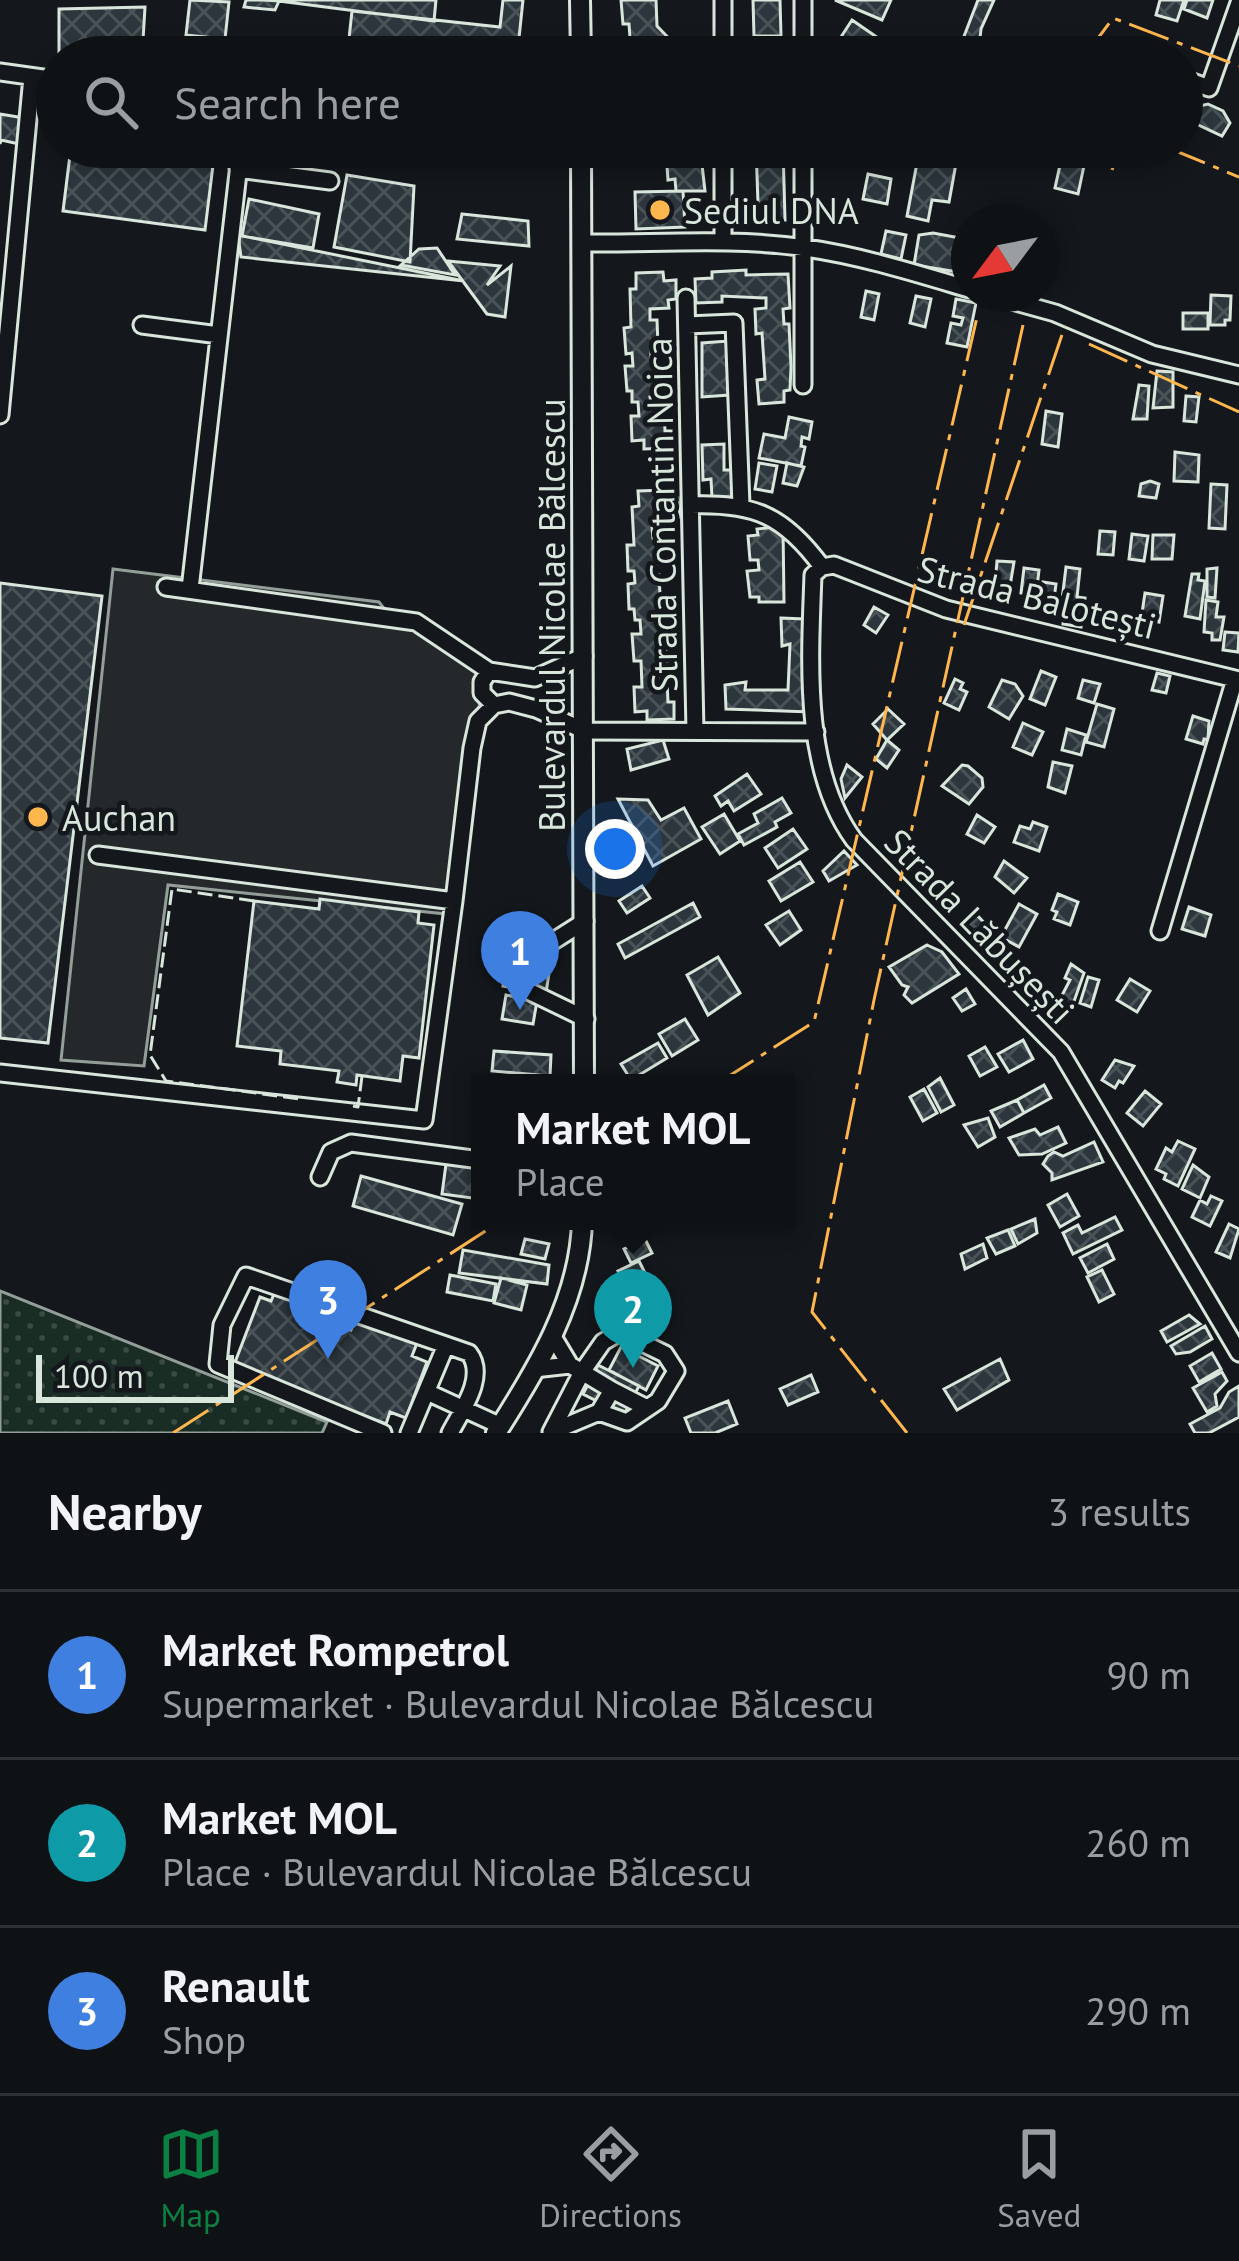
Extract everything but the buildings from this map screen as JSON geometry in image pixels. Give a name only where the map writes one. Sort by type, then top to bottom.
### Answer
[{"type":"main road","points":[[580,0],[580,36]]},
{"type":"main road","name":"Bulevardul Nicolae Bălcescu","points":[[581,168],[584,1074]]},
{"type":"main road","points":[[498,1430],[552,1334],[576,1269],[581,1230]]},
{"type":"street","points":[[723,0],[723,36]]},
{"type":"street","points":[[803,0],[803,36]]},
{"type":"street","points":[[1203,86],[1208,88],[1239,3]]},
{"type":"street","points":[[0,72],[36,77]]},
{"type":"street","points":[[0,415],[32,76]]},
{"type":"street","points":[[723,168],[723,242]]},
{"type":"street","points":[[803,168],[803,385]]},
{"type":"street","points":[[190,589],[238,169],[330,181]]},
{"type":"street","points":[[581,243],[802,247],[858,257],[951,284]]},
{"type":"street","name":"Strada Contantin Noica","points":[[686,298],[695,731]]},
{"type":"street","points":[[1048,312],[1152,354],[1239,375]]},
{"type":"street","points":[[687,326],[734,323],[741,505],[691,505]]},
{"type":"street","points":[[142,325],[219,335]]},
{"type":"street","name":"Strada Balotești","points":[[741,505],[771,515],[822,567],[834,566],[946,609],[1237,680]]},
{"type":"street","points":[[0,1073],[424,1120],[478,721],[494,705],[509,702],[585,731],[816,732],[813,575],[822,567]]},
{"type":"street","points":[[166,587],[416,622],[489,671],[535,678],[584,656]]},
{"type":"street","points":[[489,671],[482,693],[494,705]]},
{"type":"street","points":[[1160,931],[1237,680]]},
{"type":"street","name":"Strada Lăbușești","points":[[816,732],[827,796],[854,840],[1061,1052],[1239,1353]]},
{"type":"street","points":[[98,855],[454,901]]},
{"type":"street","points":[[585,921],[522,961],[518,986],[586,1019]]},
{"type":"street","points":[[320,1177],[327,1156],[345,1144],[471,1159]]},
{"type":"street","points":[[383,1433],[218,1364],[222,1324],[246,1276],[470,1353],[477,1374],[450,1433]]},
{"type":"street","points":[[551,1432],[576,1369],[604,1342],[620,1332],[665,1354],[676,1371],[658,1401],[627,1422],[599,1412]]},
{"type":"street","points":[[552,1334],[576,1369],[647,1408]]},
{"type":"street","points":[[410,1433],[446,1345]]},
{"type":"street","points":[[534,1369],[576,1369]]},
{"type":"street","points":[[551,1432],[599,1412],[612,1390]]},
{"type":"street","points":[[427,1392],[498,1430]]},
{"type":"green space","points":[[0,1291],[327,1422],[322,1433],[0,1433]]},
{"type":"shaded area","points":[[113,569],[379,602],[386,611],[484,664],[456,915],[168,885],[144,1066],[61,1060]]},
{"type":"fence","points":[[254,901],[172,889],[150,1055],[166,1081],[300,1099]]},
{"type":"fence","points":[[353,1106],[358,1107],[362,1076]]},
{"type":"power","points":[[1100,36],[1113,18],[1160,36]]},
{"type":"power","points":[[1203,52],[1239,66]]},
{"type":"power","points":[[1203,162],[1239,177]]},
{"type":"power","points":[[732,1074],[814,1022],[978,313]]},
{"type":"power","points":[[907,1433],[812,1312],[874,1000],[1023,325]]},
{"type":"power","points":[[964,625],[1065,326]]},
{"type":"power","points":[[1089,344],[1239,412]]},
{"type":"power","points":[[173,1433],[487,1230]]},
{"type":"place","name":"Sediul DNA","points":[[660,210]]},
{"type":"place","name":"Auchan","points":[[38,817]]},
{"type":"place","name":"Market Rompetrol","points":[[520,1010]]},
{"type":"place","name":"Renault","points":[[328,1359]]},
{"type":"place","name":"Market MOL","points":[[633,1368]]}]
